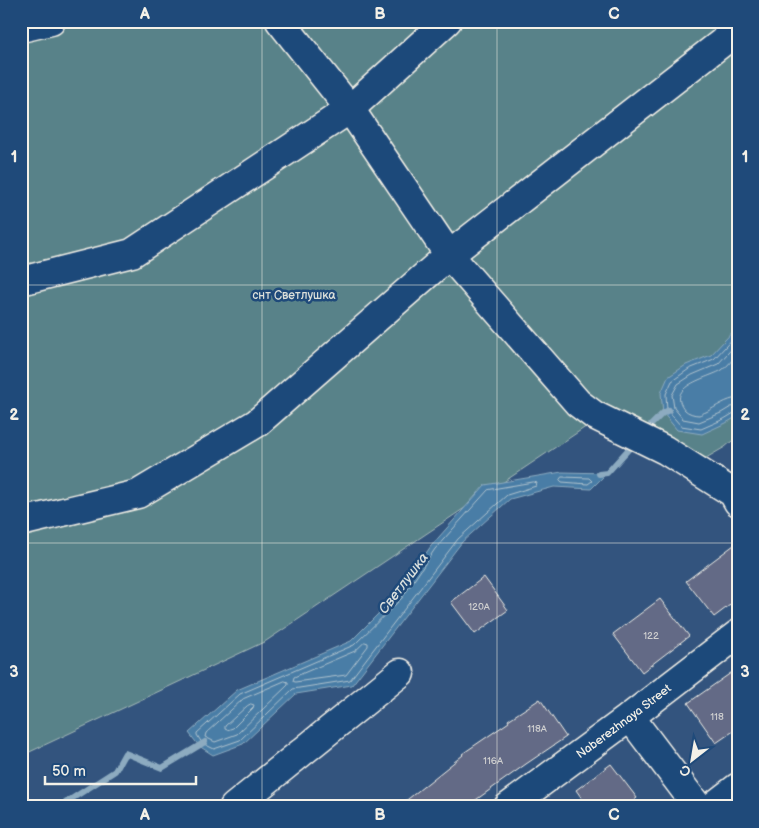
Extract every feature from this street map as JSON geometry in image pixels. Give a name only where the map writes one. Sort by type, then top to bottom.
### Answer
[{"type":"street","points":[[21,28],[51,21]]},
{"type":"street","points":[[280,21],[350,109],[449,255],[578,403],[594,415],[665,450],[733,493],[738,502]]},
{"type":"street","points":[[21,281],[132,253],[350,109],[446,21]]},
{"type":"street","points":[[21,522],[138,494],[257,423],[449,255],[733,37]]},
{"type":"street","name":"Naberezhnaya Street","points":[[508,807],[738,634]]},
{"type":"street","points":[[234,807],[400,673]]},
{"type":"street","points":[[630,717],[698,807]]},
{"type":"street","points":[[712,807],[738,787]]},
{"type":"green space","name":"снт Светлушка","points":[[21,21],[738,21],[738,436],[725,447],[706,458],[641,436],[616,423],[614,408],[266,641],[21,756]]},
{"type":"water","points":[[738,326],[738,416],[702,434],[677,430],[663,413],[661,393],[668,377],[686,365],[711,355]]},
{"type":"water","points":[[562,472],[607,473],[591,489],[554,487],[510,499],[462,542],[352,685],[296,694],[243,744],[213,755],[199,746],[189,733],[237,690],[351,641],[398,594],[431,546],[485,485]]},
{"type":"building","points":[[738,542],[738,599],[714,617],[686,581]]},
{"type":"building","points":[[484,577],[508,610],[475,634],[451,602]]},
{"type":"building","points":[[660,599],[689,636],[642,672],[613,634]]},
{"type":"building","points":[[738,668],[738,728],[716,743],[688,703]]},
{"type":"building","points":[[540,699],[566,737],[466,807],[398,807],[462,754]]},
{"type":"building","points":[[611,764],[637,798],[625,807],[588,807],[576,790]]},
{"type":"waterway","name":"Светлушка","points":[[643,433],[663,413],[669,410]]},
{"type":"waterway","name":"Светлушка","points":[[599,474],[607,473],[635,442]]},
{"type":"waterway","name":"Светлушка","points":[[59,807],[115,771],[125,753],[162,768],[205,742]]},
{"type":"waterway","name":"Светлушка","points":[[24,807],[27,801],[47,807]]}]
